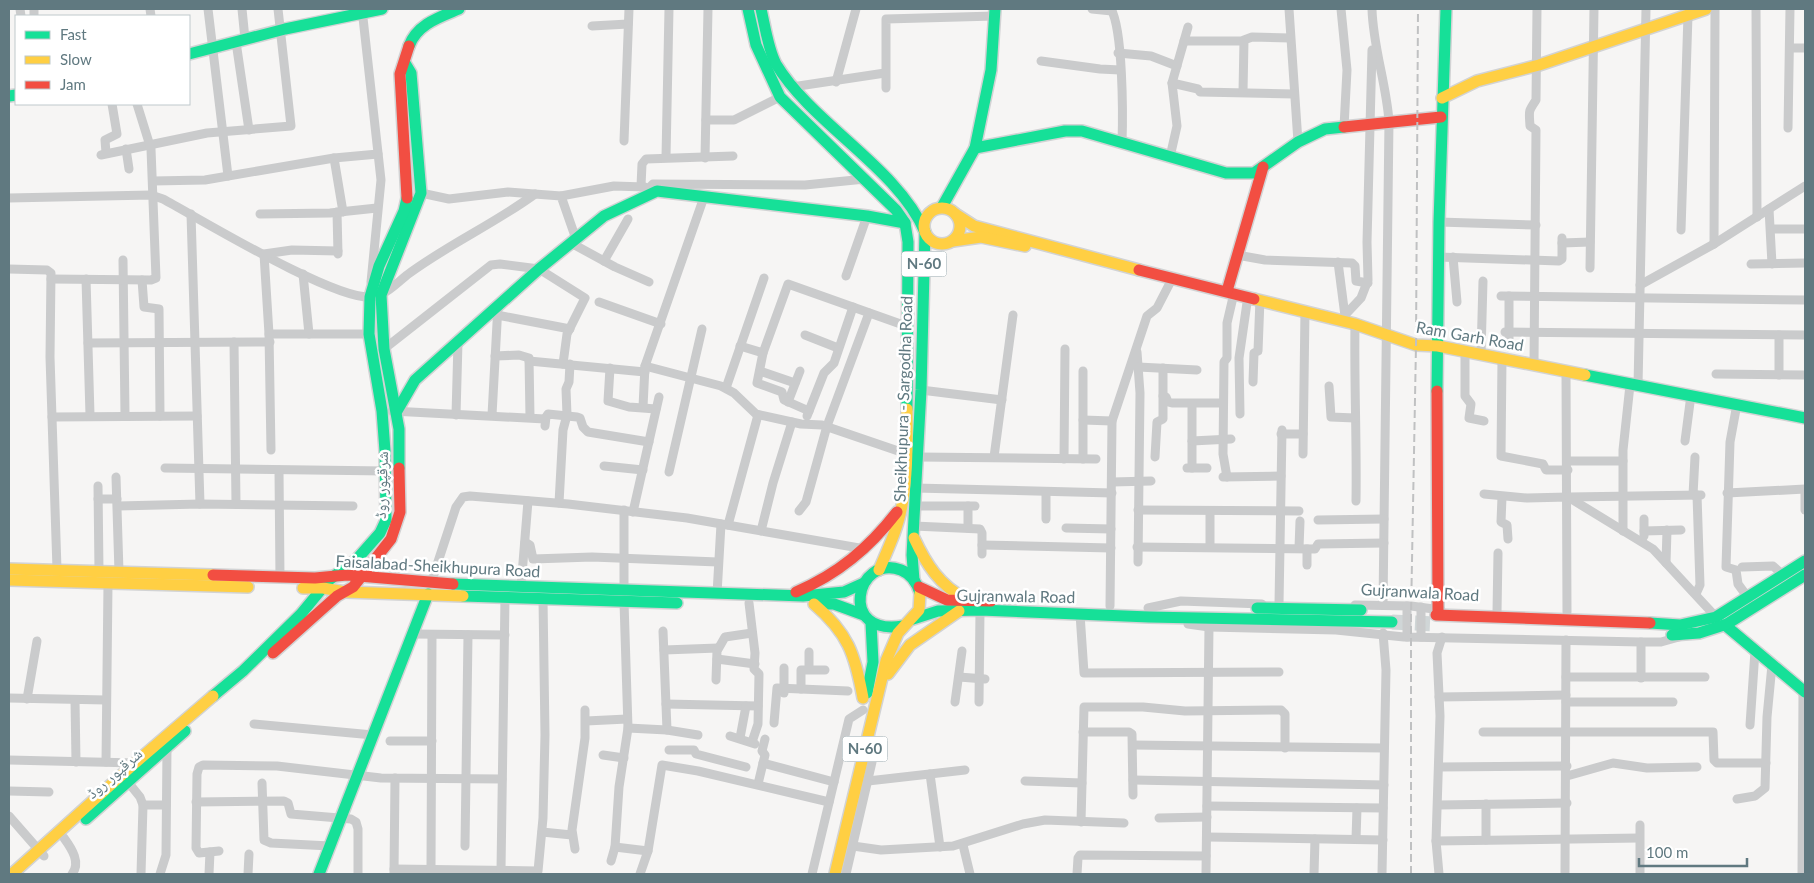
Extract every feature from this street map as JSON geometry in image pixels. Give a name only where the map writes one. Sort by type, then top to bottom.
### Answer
[{"type":"main road","points":[[190,54],[280,30],[363,11],[382,9]]},
{"type":"main road","name":"شرقپور روڈ","points":[[24,874],[42,853],[136,763],[243,671],[301,614],[334,576],[374,542],[386,520],[386,471],[382,411],[368,334],[376,296],[379,266],[408,196],[400,74],[405,63],[408,46],[418,32],[429,22],[459,9]]},
{"type":"main road","points":[[748,9],[756,46],[780,97],[865,179],[903,220]]},
{"type":"main road","name":"Sheikhupura - Sargodha Road","points":[[761,9],[775,62],[792,87],[903,198],[914,212],[924,232],[921,390],[913,456],[895,531],[879,570]]},
{"type":"main road","points":[[1437,616],[1438,256],[1441,117],[1446,9]]},
{"type":"main road","points":[[1442,98],[1455,89],[1479,79],[1536,66],[1646,29],[1680,14],[1706,9]]},
{"type":"main road","points":[[942,207],[975,148],[990,70],[995,12]]},
{"type":"main road","name":"شرقپور روڈ","points":[[12,874],[64,838],[337,596],[353,587],[359,577],[392,539],[400,512],[397,411],[384,349],[376,296],[421,193],[411,73],[405,63]]},
{"type":"main road","points":[[975,148],[1065,131],[1082,131],[1226,173],[1254,173],[1298,142],[1325,129],[1441,117]]},
{"type":"main road","points":[[1230,292],[1237,255],[1263,167]]},
{"type":"main road","points":[[397,411],[415,380],[498,310],[539,269],[604,216],[637,203],[649,188],[704,197],[903,220]]},
{"type":"main road","points":[[887,201],[899,202],[903,198]]},
{"type":"main road","points":[[942,207],[952,210],[957,214],[960,231],[953,240],[937,244],[927,238],[924,232],[924,221],[930,211],[942,207]]},
{"type":"main road","points":[[903,220],[905,211],[914,212]]},
{"type":"main road","name":"Ram Garh Road","points":[[957,214],[974,226],[1172,279],[1348,320],[1416,345],[1438,346],[1481,354],[1805,418]]},
{"type":"main road","name":"Sheikhupura - Sargodha Road","points":[[903,220],[908,242],[913,456],[916,488],[912,555],[916,583]]},
{"type":"main road","name":"Ram Garh Road","points":[[953,240],[981,237],[1039,249],[1046,246]]},
{"type":"main road","points":[[787,596],[829,578],[866,549],[902,505]]},
{"type":"main road","points":[[386,520],[398,524]]},
{"type":"main road","points":[[913,532],[930,568],[940,581],[953,594],[968,600]]},
{"type":"main road","name":"Gujranwala Road","points":[[1689,629],[1716,617],[1749,598],[1805,561]]},
{"type":"main road","name":"Faisalabad-Sheikhupura Road","points":[[9,569],[57,569],[280,578],[359,577],[505,597],[543,599],[717,594],[832,595],[853,589],[864,583]]},
{"type":"main road","points":[[898,569],[916,583],[920,605],[913,619],[903,626],[886,629],[868,619],[859,597],[864,583],[879,570],[898,569]]},
{"type":"main road","name":"Gujranwala Road","points":[[1437,616],[1572,619],[1666,625],[1689,629],[1725,625],[1805,575]]},
{"type":"main road","name":"Faisalabad-Sheikhupura Road","points":[[9,580],[323,588],[345,592],[430,588],[521,587],[624,597],[749,603],[834,604],[868,619]]},
{"type":"main road","name":"Gujranwala Road","points":[[916,583],[947,600],[1110,606],[1148,612]]},
{"type":"main road","points":[[319,874],[430,588]]},
{"type":"main road","points":[[814,604],[836,623],[848,638],[856,661],[867,708]]},
{"type":"main road","name":"Gujranwala Road","points":[[913,619],[938,610],[1080,614],[1148,612],[1393,617]]},
{"type":"main road","points":[[867,708],[905,649],[921,635],[959,611]]},
{"type":"main road","name":"N-60","points":[[836,874],[866,742],[867,708],[873,662],[868,619]]},
{"type":"main road","points":[[1725,625],[1804,691]]},
{"type":"main road","name":"N-60","points":[[825,874],[867,708],[886,660],[903,626]]},
{"type":"street","points":[[208,9],[211,48],[228,176]]},
{"type":"street","points":[[242,9],[241,40],[249,130]]},
{"type":"street","points":[[112,105],[117,134],[105,140],[103,154],[222,132],[292,125],[278,9]]},
{"type":"street","points":[[624,141],[629,9]]},
{"type":"street","points":[[666,157],[669,9]]},
{"type":"street","points":[[705,158],[708,9]]},
{"type":"street","points":[[836,82],[856,9]]},
{"type":"street","points":[[1092,9],[1112,10],[1120,70],[1122,142]]},
{"type":"street","points":[[1289,9],[1298,142]]},
{"type":"street","points":[[1341,9],[1347,70],[1344,127]]},
{"type":"street","points":[[1348,320],[1368,283],[1367,242],[1372,9]]},
{"type":"street","points":[[1534,364],[1536,130],[1530,126],[1529,111],[1530,106],[1536,100],[1537,9]]},
{"type":"street","points":[[1590,268],[1594,9]]},
{"type":"street","points":[[1623,531],[1623,461],[1626,411],[1634,385],[1639,333],[1646,9]]},
{"type":"street","points":[[1714,244],[1715,9]]},
{"type":"street","points":[[1756,9],[1757,217]]},
{"type":"street","points":[[1788,128],[1790,9]]},
{"type":"street","points":[[363,11],[381,180],[371,263],[376,296]]},
{"type":"street","points":[[886,88],[886,19],[995,12]]},
{"type":"street","points":[[1680,14],[1681,230]]},
{"type":"street","points":[[592,26],[628,24]]},
{"type":"street","points":[[1170,156],[1177,126],[1172,83],[1188,27]]},
{"type":"street","points":[[1372,35],[1384,79],[1389,121],[1383,605]]},
{"type":"street","points":[[1184,41],[1243,41],[1252,37],[1290,38]]},
{"type":"street","points":[[1243,41],[1243,92]]},
{"type":"street","points":[[1790,48],[1805,48]]},
{"type":"street","points":[[1118,53],[1151,56],[1177,66]]},
{"type":"street","points":[[1041,61],[1120,70]]},
{"type":"street","points":[[792,87],[836,82],[885,73]]},
{"type":"street","points":[[1172,83],[1198,89],[1200,92],[1294,94]]},
{"type":"street","points":[[706,120],[734,120],[780,97]]},
{"type":"street","points":[[51,279],[142,280],[153,279],[157,276],[150,144],[137,105]]},
{"type":"street","points":[[126,149],[129,169]]},
{"type":"street","points":[[153,181],[206,180],[334,158],[378,154]]},
{"type":"street","points":[[649,188],[644,160],[666,157],[705,158],[733,156]]},
{"type":"street","points":[[264,254],[292,250],[338,253],[340,212],[334,158]]},
{"type":"street","points":[[421,193],[449,198],[508,192],[561,196],[614,186],[649,188],[653,184],[805,186],[865,179]]},
{"type":"street","points":[[1640,285],[1714,244],[1805,186]]},
{"type":"street","points":[[9,198],[97,198],[139,194],[154,196],[303,274],[335,288],[376,296],[431,256],[517,208],[535,194]]},
{"type":"street","points":[[561,196],[574,241],[604,261],[649,282]]},
{"type":"street","points":[[643,407],[645,369],[704,197]]},
{"type":"street","points":[[260,214],[340,212],[377,208]]},
{"type":"street","points":[[1769,209],[1772,264]]},
{"type":"street","points":[[191,214],[200,504]]},
{"type":"street","points":[[846,276],[867,216]]},
{"type":"street","points":[[604,261],[628,219]]},
{"type":"street","points":[[1439,222],[1536,225]]},
{"type":"street","points":[[1771,229],[1805,229]]},
{"type":"street","points":[[1438,256],[1561,261],[1562,241],[1590,242]]},
{"type":"street","points":[[264,254],[270,338],[271,450]]},
{"type":"street","points":[[1237,255],[1265,260],[1354,264],[1356,281],[1368,283]]},
{"type":"street","points":[[1453,257],[1453,273],[1457,282],[1457,302]]},
{"type":"street","points":[[123,260],[125,415]]},
{"type":"street","points":[[1338,262],[1348,320],[1355,418],[1358,432],[1356,501]]},
{"type":"street","points":[[1751,264],[1805,263]]},
{"type":"street","points":[[384,349],[491,265],[500,264],[539,269],[584,298],[570,329],[566,364],[569,382],[566,389],[567,415],[563,430],[558,503]]},
{"type":"street","points":[[9,269],[47,270],[50,272],[50,356],[57,569]]},
{"type":"street","points":[[303,274],[309,334]]},
{"type":"street","points":[[726,388],[764,278]]},
{"type":"street","points":[[86,279],[90,415]]},
{"type":"street","points":[[1110,606],[1112,421],[1147,316],[1157,308],[1172,279]]},
{"type":"street","points":[[142,280],[144,306],[159,309],[160,416]]},
{"type":"street","points":[[1481,354],[1483,281]]},
{"type":"street","points":[[809,411],[783,399],[782,392],[757,384],[762,353],[788,284],[910,326]]},
{"type":"street","points":[[1230,292],[1227,323],[1228,358],[1224,362],[1223,404],[1227,440],[1225,477],[1281,476]]},
{"type":"street","points":[[1163,396],[1166,397],[1169,403],[1223,404],[1240,409],[1239,358],[1248,296]]},
{"type":"street","points":[[1509,347],[1505,296],[1805,300]]},
{"type":"street","points":[[1254,382],[1254,353],[1258,351],[1260,299]]},
{"type":"street","points":[[599,302],[661,324]]},
{"type":"street","points":[[804,425],[824,373],[834,363],[853,307]]},
{"type":"street","points":[[492,415],[498,310],[570,329]]},
{"type":"street","points":[[1303,454],[1305,311]]},
{"type":"street","points":[[799,511],[807,498],[827,426],[869,313]]},
{"type":"street","points":[[994,457],[1013,315]]},
{"type":"street","points":[[669,472],[702,329]]},
{"type":"street","points":[[1507,332],[1805,335]]},
{"type":"street","points":[[88,343],[234,342],[309,334],[368,334]]},
{"type":"street","points":[[805,335],[838,348]]},
{"type":"street","points":[[1779,335],[1779,375]]},
{"type":"street","points":[[234,342],[236,504]]},
{"type":"street","points":[[456,415],[458,342]]},
{"type":"street","points":[[740,346],[762,353]]},
{"type":"street","points":[[1137,347],[1138,562]]},
{"type":"street","points":[[1064,459],[1065,349]]},
{"type":"street","points":[[1465,351],[1464,396],[1470,404],[1469,418],[1484,421]]},
{"type":"street","points":[[495,356],[528,357],[530,417]]},
{"type":"street","points":[[1502,358],[1501,456],[1543,464],[1546,470],[1623,461]]},
{"type":"street","points":[[529,361],[645,369],[690,378],[726,388],[758,414],[804,425],[817,423],[913,456],[960,459],[994,457],[1096,459]]},
{"type":"street","points":[[1138,367],[1197,370]]},
{"type":"street","points":[[610,368],[608,401],[656,409]]},
{"type":"street","points":[[1155,457],[1157,422],[1163,419],[1163,368]]},
{"type":"street","points":[[760,371],[795,383]]},
{"type":"street","points":[[788,402],[800,371]]},
{"type":"street","points":[[1083,459],[1084,371]]},
{"type":"street","points":[[1566,371],[1568,466],[1567,612]]},
{"type":"street","points":[[1716,374],[1805,375]]},
{"type":"street","points":[[1330,386],[1331,417],[1355,418]]},
{"type":"street","points":[[921,390],[1002,400]]},
{"type":"street","points":[[1686,442],[1690,396]]},
{"type":"street","points":[[633,512],[659,397]]},
{"type":"street","points":[[1192,404],[1190,468],[1207,468]]},
{"type":"street","points":[[1737,404],[1730,442],[1726,568],[1736,570],[1738,584],[1749,598]]},
{"type":"street","points":[[382,411],[530,417],[545,422],[550,414],[567,415],[579,417],[588,432],[649,442]]},
{"type":"street","points":[[717,594],[718,562],[725,525],[758,414]]},
{"type":"street","points":[[52,417],[90,415],[197,416]]},
{"type":"street","points":[[1083,420],[1112,421]]},
{"type":"street","points":[[761,531],[773,483],[792,422]]},
{"type":"street","points":[[1279,604],[1282,432],[1303,434]]},
{"type":"street","points":[[1192,441],[1227,440]]},
{"type":"street","points":[[1695,457],[1700,585],[1696,594]]},
{"type":"street","points":[[604,466],[643,470]]},
{"type":"street","points":[[165,468],[386,471]]},
{"type":"street","points":[[279,470],[280,578]]},
{"type":"street","points":[[116,477],[119,572]]},
{"type":"street","points":[[1112,482],[1151,482]]},
{"type":"street","points":[[98,486],[99,571]]},
{"type":"street","points":[[916,488],[1112,493]]},
{"type":"street","points":[[962,490],[968,506],[968,528]]},
{"type":"street","points":[[1727,494],[1805,490],[1805,510]]},
{"type":"street","points":[[1046,492],[1046,519]]},
{"type":"street","points":[[1484,494],[1502,497],[1697,495]]},
{"type":"street","points":[[430,588],[456,507],[463,497],[558,503],[624,510],[866,549]]},
{"type":"street","points":[[1502,497],[1501,522],[1507,525],[1508,539]]},
{"type":"street","points":[[1568,497],[1643,544],[1666,563],[1716,617]]},
{"type":"street","points":[[98,499],[118,502],[353,506]]},
{"type":"street","points":[[521,587],[528,501]]},
{"type":"street","points":[[914,506],[968,506]]},
{"type":"street","points":[[611,861],[615,847],[619,787],[628,728],[623,558],[624,510]]},
{"type":"street","points":[[1138,510],[1299,511]]},
{"type":"street","points":[[1210,511],[1210,547]]},
{"type":"street","points":[[1318,520],[1384,519]]},
{"type":"street","points":[[1643,544],[1644,519]]},
{"type":"street","points":[[1300,521],[1307,565]]},
{"type":"street","points":[[913,532],[968,528],[981,530],[982,554]]},
{"type":"street","points":[[1066,528],[1111,529]]},
{"type":"street","points":[[1666,563],[1667,530]]},
{"type":"street","points":[[1644,531],[1681,530]]},
{"type":"street","points":[[525,542],[530,545],[533,559],[623,558],[718,562]]},
{"type":"street","points":[[1137,547],[1316,549],[1318,544],[1384,543]]},
{"type":"street","points":[[982,545],[1111,548]]},
{"type":"street","points":[[1497,612],[1498,553]]},
{"type":"street","points":[[1742,567],[1773,566],[1783,575]]},
{"type":"street","points":[[106,762],[108,584]]},
{"type":"street","points":[[501,870],[505,597]]},
{"type":"street","points":[[395,778],[394,872],[432,869],[501,870],[535,873],[539,867],[542,832],[545,735],[543,599]]},
{"type":"street","name":"Gujranwala Road","points":[[1148,612],[1180,601],[1383,605],[1422,608],[1437,616],[1497,612],[1567,612],[1664,617],[1689,629]]},
{"type":"street","points":[[749,603],[755,670],[759,673],[758,706],[752,742]]},
{"type":"street","points":[[1407,606],[1407,637]]},
{"type":"street","points":[[1421,637],[1422,608]]},
{"type":"street","points":[[979,702],[983,679],[978,641],[980,610]]},
{"type":"street","name":"Gujranwala Road","points":[[1148,612],[1209,627],[1383,633],[1407,637],[1661,642],[1689,629]]},
{"type":"street","points":[[1080,614],[1084,673],[1208,674],[1279,672]]},
{"type":"street","points":[[1206,874],[1209,627]]},
{"type":"street","points":[[663,630],[667,730]]},
{"type":"street","points":[[716,680],[718,648],[726,636],[752,633]]},
{"type":"street","points":[[1382,874],[1386,670],[1383,633]]},
{"type":"street","points":[[413,634],[505,635]]},
{"type":"street","points":[[432,634],[432,869]]},
{"type":"street","points":[[465,846],[468,635]]},
{"type":"street","points":[[1438,874],[1436,841],[1439,767],[1437,653],[1438,643],[1442,637]]},
{"type":"street","points":[[1565,874],[1567,771],[1566,640]]},
{"type":"street","points":[[27,699],[37,641]]},
{"type":"street","points":[[1640,642],[1641,678]]},
{"type":"street","points":[[664,650],[718,648]]},
{"type":"street","points":[[956,702],[962,651]]},
{"type":"street","points":[[1750,725],[1755,651]]},
{"type":"street","points":[[809,652],[809,669]]},
{"type":"street","points":[[717,659],[755,664]]},
{"type":"street","points":[[1738,799],[1755,796],[1764,791],[1767,717],[1772,665]]},
{"type":"street","points":[[784,668],[784,691]]},
{"type":"street","points":[[801,689],[801,670],[825,670]]},
{"type":"street","points":[[959,677],[983,679]]},
{"type":"street","points":[[1566,677],[1705,677]]},
{"type":"street","points":[[756,723],[776,723],[775,690],[848,691]]},
{"type":"street","points":[[1802,874],[1804,691]]},
{"type":"street","points":[[9,698],[106,700]]},
{"type":"street","points":[[1439,698],[1566,698],[1674,702]]},
{"type":"street","points":[[75,700],[76,762]]},
{"type":"street","points":[[666,704],[758,706]]},
{"type":"street","points":[[740,738],[746,706]]},
{"type":"street","points":[[1081,822],[1084,707],[1282,710],[1285,715],[1285,748]]},
{"type":"street","points":[[812,874],[849,719],[867,708]]},
{"type":"street","points":[[575,849],[572,835],[586,720],[585,710]]},
{"type":"street","points":[[586,720],[627,718]]},
{"type":"street","points":[[254,724],[373,735]]},
{"type":"street","points":[[628,728],[667,730],[698,735]]},
{"type":"street","points":[[1083,732],[1130,732],[1133,745],[1133,795]]},
{"type":"street","points":[[1483,732],[1713,732],[1714,760],[1717,763],[1766,763]]},
{"type":"street","points":[[685,733],[685,750]]},
{"type":"street","points":[[730,736],[764,743],[762,752],[765,754],[758,784]]},
{"type":"street","points":[[390,741],[432,741]]},
{"type":"street","points":[[846,874],[872,762],[866,742]]},
{"type":"street","points":[[1133,745],[1384,748]]},
{"type":"street","points":[[160,874],[166,855],[167,748]]},
{"type":"street","points":[[669,750],[694,750],[696,754],[702,756],[746,767]]},
{"type":"street","points":[[603,755],[624,758]]},
{"type":"street","points":[[698,771],[702,756]]},
{"type":"street","points":[[9,760],[150,763]]},
{"type":"street","points":[[763,763],[834,782]]},
{"type":"street","points":[[1439,767],[1567,771],[1613,763],[1647,768],[1697,767]]},
{"type":"street","points":[[209,874],[214,852],[199,853],[196,848],[197,771],[206,764],[277,766],[395,778],[502,779]]},
{"type":"street","points":[[640,874],[648,851],[662,765],[758,784],[829,802]]},
{"type":"street","points":[[868,781],[965,770]]},
{"type":"street","points":[[930,774],[940,847]]},
{"type":"street","points":[[1133,780],[1384,785]]},
{"type":"street","points":[[128,782],[140,797],[143,805],[141,874]]},
{"type":"street","points":[[1025,782],[1082,783]]},
{"type":"street","points":[[262,783],[262,836],[265,842],[330,846]]},
{"type":"street","points":[[9,791],[49,792]]},
{"type":"street","points":[[196,802],[286,802],[291,814],[351,819],[356,823],[358,874]]},
{"type":"street","points":[[1438,805],[1566,803]]},
{"type":"street","points":[[1486,804],[1486,840]]},
{"type":"street","points":[[143,805],[166,805]]},
{"type":"street","points":[[1207,806],[1383,808]]},
{"type":"street","points":[[1356,839],[1357,808]]},
{"type":"street","points":[[9,816],[42,853]]},
{"type":"street","points":[[1159,818],[1207,817]]},
{"type":"street","points":[[853,846],[881,850],[963,845],[1031,822],[1124,823]]},
{"type":"street","points":[[1640,825],[1640,874]]},
{"type":"street","points":[[542,832],[572,835]]},
{"type":"street","points":[[1207,837],[1383,840]]},
{"type":"street","points":[[64,838],[75,861],[76,867],[72,874]]},
{"type":"street","points":[[1314,874],[1315,838]]},
{"type":"street","points":[[1436,841],[1639,838]]},
{"type":"street","points":[[963,845],[970,874]]},
{"type":"street","points":[[615,847],[648,851]]},
{"type":"street","points":[[248,874],[249,854]]},
{"type":"street","points":[[1077,874],[1078,858],[1080,855],[1206,856]]},
{"type":"tunnel","points":[[1392,622],[1437,624]]},
{"type":"railway","points":[[1411,874],[1411,615],[1416,345],[1418,9]]},
{"type":"traffic: fast","points":[[190,54],[285,29],[382,9]]},
{"type":"traffic: fast","points":[[409,46],[413,38],[423,27],[437,18],[459,9]]},
{"type":"traffic: fast","points":[[748,9],[756,45],[780,97],[896,210],[905,223],[908,242],[907,409]]},
{"type":"traffic: fast","points":[[761,9],[773,58],[792,86],[811,107],[895,187],[912,209],[925,232],[921,390],[912,555],[914,580]]},
{"type":"traffic: fast","points":[[942,207],[975,148],[991,70],[995,9]]},
{"type":"traffic: fast","points":[[1437,391],[1439,222],[1446,9]]},
{"type":"traffic: fast","points":[[399,468],[399,429],[384,349],[381,295],[421,193],[411,73],[405,63]]},
{"type":"traffic: fast","points":[[9,96],[15,95]]},
{"type":"traffic: fast","points":[[975,148],[1065,131],[1082,131],[1226,173],[1254,173],[1298,142],[1325,129],[1344,127]]},
{"type":"traffic: fast","points":[[397,411],[415,380],[539,269],[604,216],[657,191],[867,216],[905,223]]},
{"type":"traffic: fast","points":[[213,696],[243,671],[301,614],[329,580],[357,559],[380,533],[386,520],[385,451],[382,411],[369,334],[370,297],[379,266],[404,211],[407,198]]},
{"type":"traffic: fast","points":[[1585,375],[1805,418]]},
{"type":"traffic: fast","points":[[1650,623],[1680,625],[1716,617],[1805,561]]},
{"type":"traffic: fast","points":[[903,626],[882,626],[869,620],[861,609],[860,596],[864,583],[873,573],[885,568],[901,570],[913,579],[920,593]]},
{"type":"traffic: fast","points":[[1672,635],[1699,633],[1727,624],[1805,575]]},
{"type":"traffic: fast","points":[[453,584],[803,596],[844,592],[864,583]]},
{"type":"traffic: fast","points":[[319,874],[428,594]]},
{"type":"traffic: fast","points":[[463,596],[677,603]]},
{"type":"traffic: fast","points":[[818,604],[834,604],[864,615]]},
{"type":"traffic: fast","points":[[1257,608],[1361,610]]},
{"type":"traffic: fast","points":[[913,619],[938,611],[980,610],[1149,617],[1392,622]]},
{"type":"traffic: fast","points":[[867,693],[873,662],[871,623]]},
{"type":"traffic: fast","points":[[1725,625],[1805,692]]},
{"type":"traffic: fast","points":[[86,819],[185,731]]},
{"type":"traffic: slow","points":[[1442,98],[1477,81],[1539,65],[1706,9]]},
{"type":"traffic: slow","points":[[942,208],[949,209],[955,213],[959,219],[960,226],[959,233],[955,239],[949,243],[942,244],[935,243],[929,239],[925,233],[924,226],[925,219],[929,213],[935,209],[942,208]]},
{"type":"traffic: slow","points":[[957,215],[974,226],[1139,270]]},
{"type":"traffic: slow","points":[[953,241],[981,237],[1025,246]]},
{"type":"traffic: slow","points":[[1254,299],[1355,324],[1416,345],[1438,346],[1585,375]]},
{"type":"traffic: slow","points":[[879,570],[895,530],[902,505],[906,469],[907,409]]},
{"type":"traffic: slow","points":[[914,538],[929,565],[941,581],[966,599]]},
{"type":"traffic: slow","points":[[9,569],[213,575]]},
{"type":"traffic: slow","points":[[9,580],[248,587]]},
{"type":"traffic: slow","points":[[303,588],[323,588],[345,592],[463,596]]},
{"type":"traffic: slow","points":[[835,874],[886,661],[898,633],[919,610],[920,593]]},
{"type":"traffic: slow","points":[[814,604],[835,625],[848,645],[857,669],[863,698]]},
{"type":"traffic: slow","points":[[888,674],[910,645],[959,611]]},
{"type":"traffic: slow","points":[[12,874],[135,763],[213,696]]},
{"type":"traffic: jam","points":[[407,198],[400,74],[409,46]]},
{"type":"traffic: jam","points":[[1344,127],[1441,117]]},
{"type":"traffic: jam","points":[[1227,291],[1263,167]]},
{"type":"traffic: jam","points":[[1139,270],[1254,299]]},
{"type":"traffic: jam","points":[[1437,391],[1438,610]]},
{"type":"traffic: jam","points":[[273,653],[337,596],[353,587],[391,539],[400,512],[399,468]]},
{"type":"traffic: jam","points":[[796,592],[826,577],[852,559],[897,512]]},
{"type":"traffic: jam","points":[[213,575],[315,578],[347,575],[453,584]]},
{"type":"traffic: jam","points":[[919,587],[947,600],[991,601]]},
{"type":"traffic: jam","points":[[1436,615],[1650,623]]}]
